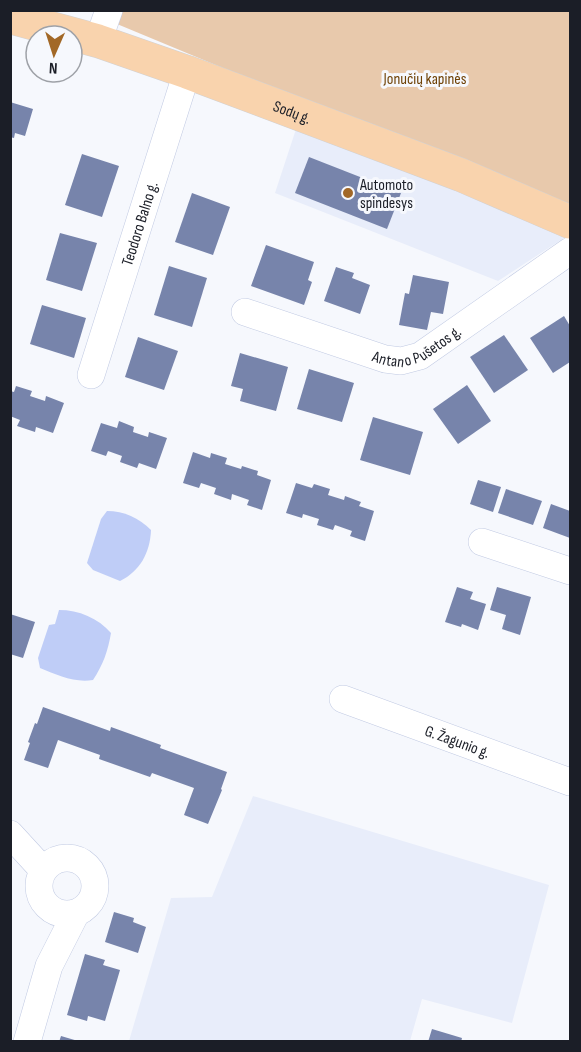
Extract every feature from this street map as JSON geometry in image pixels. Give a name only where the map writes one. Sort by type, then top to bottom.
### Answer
[{"type":"main road","name":"Sodų g.","points":[[10,18],[98,41],[187,72],[461,175],[570,222]]},
{"type":"street","points":[[98,41],[109,10]]},
{"type":"street","name":"Teodoro Balno g.","points":[[91,375],[187,72]]},
{"type":"street","name":"Antano Pušetos g.","points":[[245,312],[385,359],[401,361],[420,356],[570,251]]},
{"type":"street","points":[[482,542],[570,571]]},
{"type":"street","name":"G. Žagunio g.","points":[[343,699],[570,782]]},
{"type":"street","points":[[10,834],[43,870]]},
{"type":"street","points":[[57,859],[75,859],[82,863],[89,869],[95,885],[90,902],[76,913],[59,913],[51,909],[44,903],[38,887],[43,870],[57,859]]},
{"type":"street","points":[[44,903],[49,966]]},
{"type":"street","points":[[27,1041],[49,966],[76,913]]},
{"type":"shaded area","points":[[298,123],[570,234],[498,281],[275,193]]},
{"type":"shaded area","points":[[253,796],[549,885],[512,1023],[422,999],[410,1041],[129,1041],[171,898],[212,897]]},
{"type":"green space","name":"Jonučių kapinės","points":[[122,10],[570,11],[570,212],[117,24]]},
{"type":"water","points":[[107,511],[131,516],[151,530],[149,546],[143,560],[133,572],[120,581],[93,570],[87,563],[101,519]]},
{"type":"water","points":[[59,610],[74,611],[88,616],[111,633],[105,658],[93,680],[72,679],[40,668],[38,658],[49,625],[55,624]]},
{"type":"building","points":[[10,102],[33,109],[25,136],[15,133],[14,138],[10,137]]},
{"type":"building","points":[[82,154],[119,166],[102,217],[65,205]]},
{"type":"building","name":"Automoto spindesys","points":[[309,157],[401,193],[387,229],[295,193]]},
{"type":"building","points":[[192,193],[230,207],[213,255],[175,242]]},
{"type":"building","points":[[60,233],[97,243],[82,291],[46,280]]},
{"type":"building","points":[[266,245],[314,262],[308,280],[312,282],[304,305],[251,286]]},
{"type":"building","points":[[169,266],[207,278],[192,327],[154,315]]},
{"type":"building","points":[[336,267],[354,273],[352,278],[370,285],[360,314],[324,301]]},
{"type":"building","points":[[413,275],[449,282],[443,314],[431,312],[427,330],[399,325],[405,293],[409,294]]},
{"type":"building","points":[[42,305],[86,318],[74,358],[30,344]]},
{"type":"building","points":[[564,316],[570,326],[570,362],[553,373],[530,338]]},
{"type":"building","points":[[504,335],[528,370],[494,393],[470,357]]},
{"type":"building","points":[[138,337],[178,351],[164,390],[125,377]]},
{"type":"building","points":[[240,353],[288,367],[276,411],[240,401],[243,389],[231,386]]},
{"type":"building","points":[[309,369],[354,383],[342,422],[297,409]]},
{"type":"building","points":[[467,385],[491,421],[458,444],[433,409]]},
{"type":"building","points":[[16,386],[32,391],[30,396],[45,401],[46,396],[64,403],[53,433],[36,427],[35,432],[17,426],[20,420],[10,416],[10,391],[14,392]]},
{"type":"building","points":[[373,417],[423,432],[410,475],[360,460]]},
{"type":"building","points":[[119,421],[134,427],[133,432],[148,437],[149,432],[167,438],[156,469],[139,463],[137,468],[120,462],[122,456],[108,451],[106,456],[91,451],[101,423],[117,428]]},
{"type":"building","points":[[193,452],[210,458],[211,453],[227,458],[225,464],[258,471],[257,475],[271,480],[262,510],[247,505],[249,500],[232,494],[231,500],[214,494],[216,488],[201,483],[199,488],[183,483]]},
{"type":"building","points":[[478,480],[501,487],[493,512],[470,504]]},
{"type":"building","points":[[296,483],[312,488],[314,484],[330,489],[328,495],[344,500],[345,496],[361,502],[359,506],[374,511],[365,541],[350,536],[352,531],[335,525],[333,530],[317,525],[319,519],[303,514],[302,518],[286,513]]},
{"type":"building","points":[[506,489],[542,501],[533,525],[498,513]]},
{"type":"building","points":[[551,504],[570,511],[570,538],[543,528]]},
{"type":"building","points":[[457,587],[473,592],[470,599],[486,604],[478,630],[462,624],[461,627],[445,622]]},
{"type":"building","points":[[497,587],[531,597],[520,635],[502,629],[506,615],[490,610]]},
{"type":"building","points":[[10,614],[35,622],[23,658],[10,654]]},
{"type":"building","points":[[43,707],[110,731],[111,727],[161,745],[160,748],[227,772],[208,824],[184,815],[194,788],[152,773],[150,777],[99,759],[100,755],[58,740],[48,768],[24,760],[30,743],[28,742]]},
{"type":"building","points":[[114,912],[134,918],[133,922],[146,927],[138,953],[105,942]]},
{"type":"building","points":[[85,954],[105,960],[103,965],[120,970],[105,1021],[88,1016],[87,1021],[67,1015]]},
{"type":"building","points":[[432,1029],[462,1038],[461,1042],[428,1042]]},
{"type":"building","points":[[61,1036],[78,1041],[78,1042],[59,1042]]},
{"type":"place","name":"Automoto spindesys","points":[[348,193]]}]
